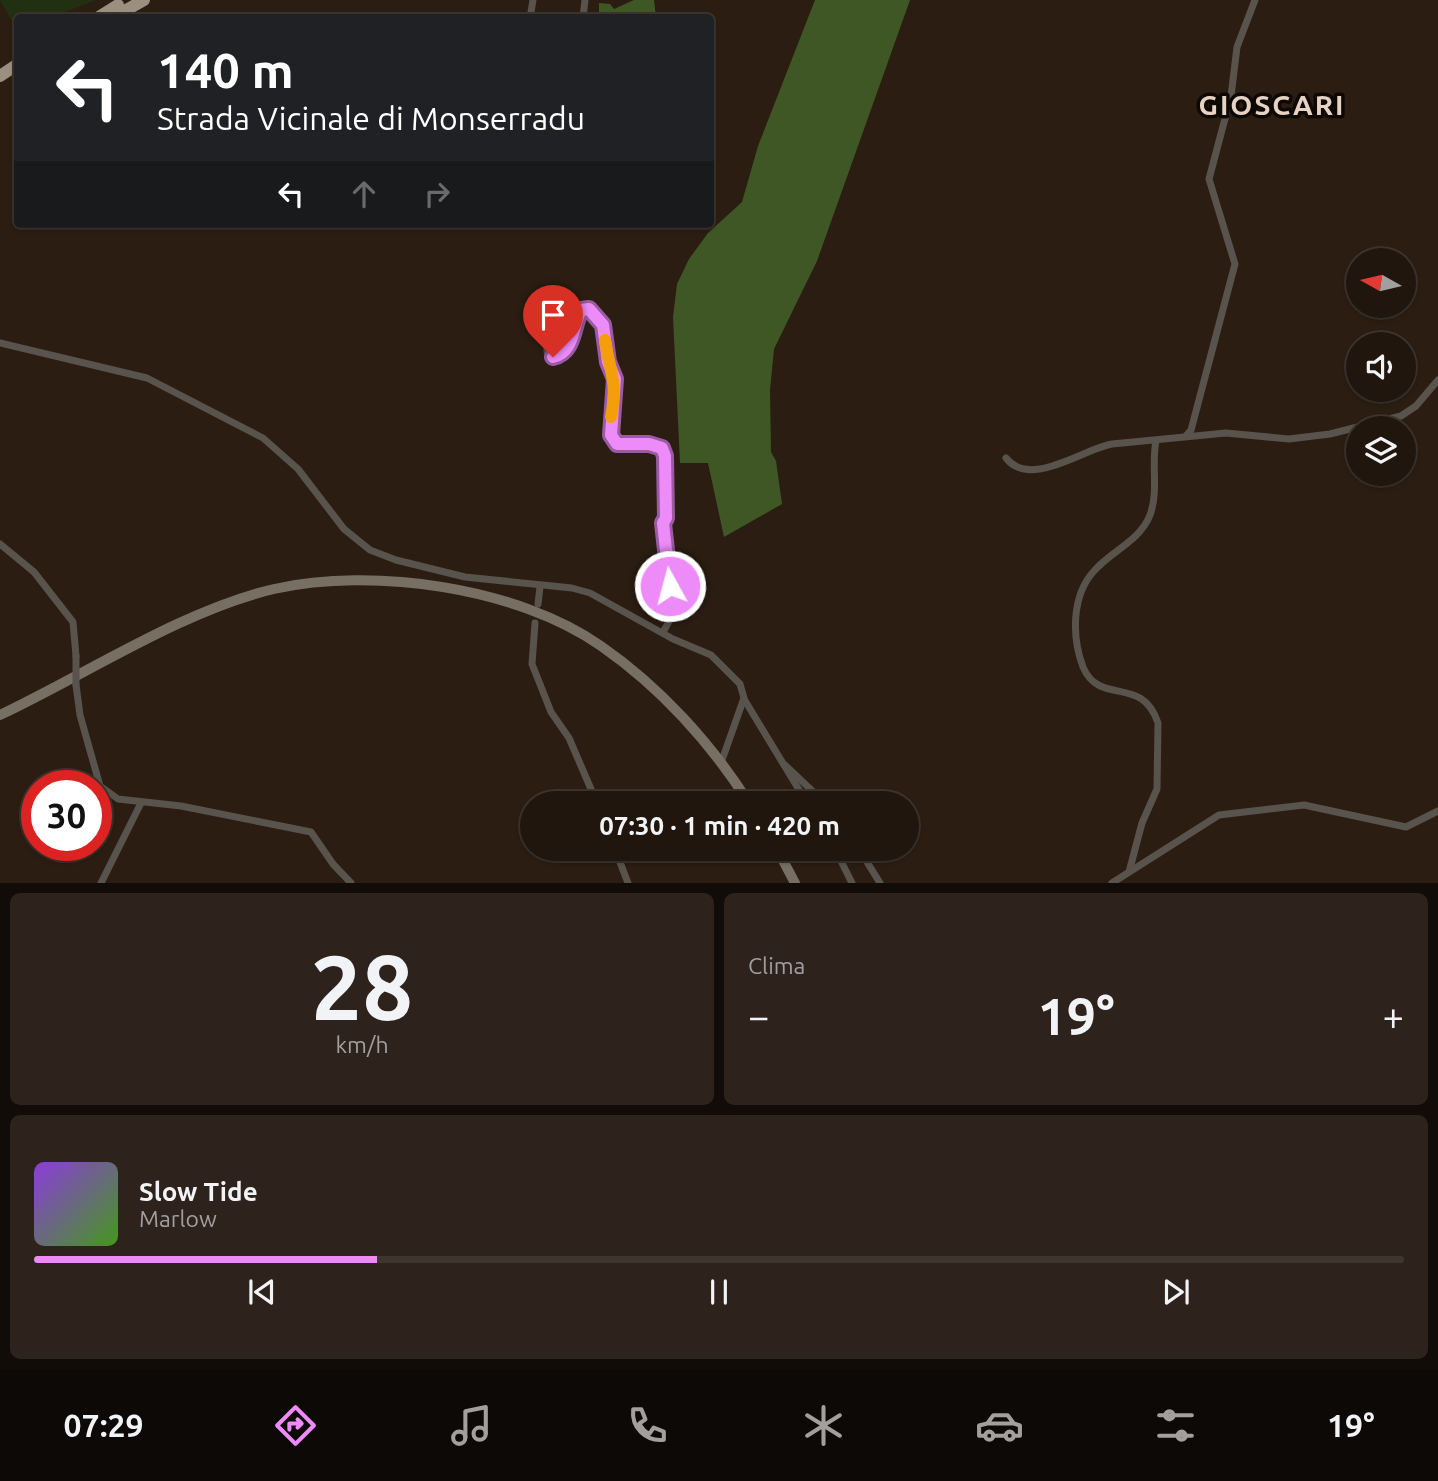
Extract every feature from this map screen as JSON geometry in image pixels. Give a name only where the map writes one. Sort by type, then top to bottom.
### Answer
[{"type":"highway","points":[[104,14],[127,0]]},
{"type":"highway","points":[[119,14],[144,0]]},
{"type":"main road","points":[[0,715],[190,620],[249,597],[322,582],[380,579],[478,595],[576,631],[627,666],[667,701],[721,763],[741,791]]},
{"type":"main road","points":[[783,861],[794,883]]},
{"type":"street","points":[[1186,436],[1191,430],[1208,371],[1235,264],[1209,179],[1231,96],[1237,47],[1255,0]]},
{"type":"street","points":[[546,312],[547,352],[553,357],[569,347],[581,310],[589,309],[597,315],[603,325],[608,362],[615,379],[611,435],[617,444],[649,444],[662,448],[665,456],[666,518],[663,523],[671,594],[677,598],[675,611],[663,632]]},
{"type":"street","points":[[0,343],[147,378],[263,438],[298,469],[344,529],[370,550],[396,560],[465,577],[540,587],[572,588],[590,593],[711,655],[740,684],[744,698],[799,791]]},
{"type":"street","points":[[1006,458],[1018,467],[1038,470],[1052,468],[1094,447],[1226,433],[1289,439],[1330,433],[1401,416],[1416,405],[1438,380]]},
{"type":"street","points":[[1129,872],[1142,822],[1157,789],[1158,723],[1155,713],[1140,695],[1101,688],[1084,670],[1073,635],[1080,601],[1093,572],[1134,539],[1150,516],[1156,481],[1156,441]]},
{"type":"street","points":[[0,544],[18,556],[34,572],[73,622],[80,715],[100,786],[118,799],[181,806],[311,832],[333,864],[351,883]]},
{"type":"street","points":[[538,604],[540,587]]},
{"type":"street","points":[[535,623],[532,664],[551,712],[569,738],[592,791]]},
{"type":"street","points":[[721,763],[744,698]]},
{"type":"street","points":[[779,760],[812,791]]},
{"type":"street","points":[[101,883],[141,803]]},
{"type":"street","points":[[1112,883],[1219,815],[1304,805],[1406,827],[1438,811]]},
{"type":"street","points":[[620,861],[628,883]]},
{"type":"street","points":[[841,861],[852,883]]},
{"type":"street","points":[[866,861],[880,883]]},
{"type":"green space","points":[[0,0],[96,0],[60,14],[14,14],[14,25]]},
{"type":"green space","points":[[634,0],[654,0],[656,14],[599,14],[599,3],[610,4],[614,9]]},
{"type":"green space","points":[[815,0],[910,0],[817,261],[774,349],[770,390],[771,452],[776,461],[782,504],[724,537],[708,463],[680,463],[673,317],[677,284],[689,259],[708,233],[742,202],[758,146]]},
{"type":"slow traffic","points":[[605,340],[608,362],[615,379],[611,417]]},
{"type":"district","name":"GIOSCARI","points":[[1272,105]]},
{"type":"route","points":[[553,357],[569,347],[581,310],[589,309],[597,315],[603,325],[608,362],[615,379],[610,419],[611,435],[617,444],[649,444],[662,448],[665,456],[666,518],[663,523],[670,586]]}]
